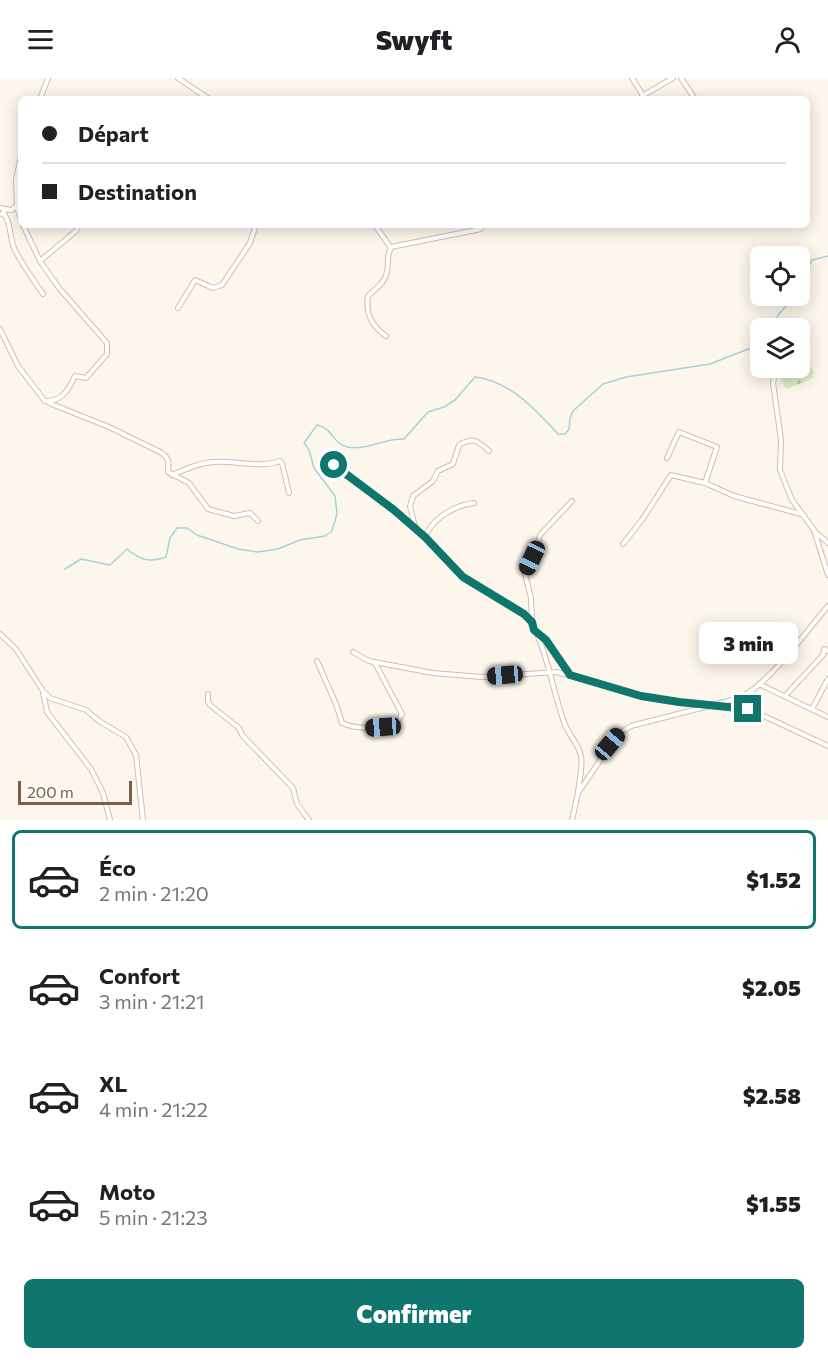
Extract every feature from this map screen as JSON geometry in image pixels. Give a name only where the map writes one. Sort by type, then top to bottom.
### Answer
[{"type":"street","points":[[41,96],[48,78]]},
{"type":"street","points":[[178,78],[205,96]]},
{"type":"street","points":[[632,78],[643,96]]},
{"type":"street","points":[[646,96],[673,78]]},
{"type":"street","points":[[681,78],[693,96]]},
{"type":"street","points":[[18,172],[16,180],[18,210]]},
{"type":"street","points":[[2,211],[17,207]]},
{"type":"street","points":[[0,221],[2,211]]},
{"type":"street","points":[[2,211],[8,220],[13,246],[43,294]]},
{"type":"street","points":[[24,228],[40,261],[59,288],[107,343],[108,350],[86,378],[75,376],[63,396],[50,402],[45,401]]},
{"type":"street","points":[[40,261],[78,228]]},
{"type":"street","points":[[178,308],[195,280],[213,288],[222,285],[250,243],[255,228]]},
{"type":"street","points":[[377,228],[391,247]]},
{"type":"street","points":[[391,247],[482,228]]},
{"type":"street","points":[[386,336],[373,326],[367,299],[386,277],[387,255],[391,247]]},
{"type":"street","points":[[0,329],[18,366],[45,401],[109,427],[167,456],[168,472],[189,483],[208,509],[234,516],[246,512],[258,521]]},
{"type":"street","points":[[774,378],[781,440],[780,470],[792,500],[801,514],[814,531],[828,543]]},
{"type":"street","points":[[667,458],[679,432],[717,447],[705,483]]},
{"type":"street","points":[[415,528],[410,506],[413,496],[434,480],[438,471],[453,464],[459,445],[470,439],[477,440],[489,451]]},
{"type":"street","points":[[172,475],[212,462],[242,465],[280,461],[289,493]]},
{"type":"street","points":[[334,465],[415,528],[463,577],[524,614],[532,622]]},
{"type":"street","points":[[623,544],[642,520],[671,475],[705,483],[734,496],[801,514]]},
{"type":"street","points":[[572,501],[540,535],[525,574],[531,598],[534,630],[565,726],[580,753],[582,762],[572,820]]},
{"type":"street","points":[[425,537],[432,523],[442,516],[465,504],[474,503]]},
{"type":"street","points":[[814,531],[828,575]]},
{"type":"street","points":[[578,793],[618,735],[631,726],[735,699],[759,684],[776,668],[828,606]]},
{"type":"street","points":[[534,630],[546,640],[570,675]]},
{"type":"street","points":[[0,634],[19,654],[43,692],[50,698],[86,710],[99,721],[126,737],[136,755],[142,820]]},
{"type":"street","points":[[785,696],[823,655],[824,650],[828,651]]},
{"type":"street","points":[[353,652],[374,662],[433,673],[482,677],[549,671],[641,696],[748,709],[828,746]]},
{"type":"street","points":[[317,661],[342,723],[353,727],[368,728],[383,727],[399,721],[402,714],[374,662]]},
{"type":"street","points":[[812,709],[828,679]]},
{"type":"street","points":[[759,684],[828,717]]},
{"type":"street","points":[[43,692],[48,712],[91,769],[103,793],[110,820]]},
{"type":"street","points":[[208,694],[210,705],[239,728],[242,735],[293,788],[297,804],[309,820]]},
{"type":"green space","points":[[810,367],[812,367],[813,378],[786,389],[780,378],[810,378]]},
{"type":"waterway","points":[[810,264],[812,260],[828,256]]},
{"type":"waterway","points":[[777,318],[786,306]]},
{"type":"waterway","points":[[65,569],[81,559],[110,565],[127,549],[145,559],[155,560],[166,557],[170,538],[177,528],[187,528],[197,535],[238,549],[257,552],[278,549],[300,540],[325,536],[332,531],[337,514],[335,496],[314,468],[309,450],[304,443],[317,425],[322,426],[339,443],[347,447],[362,447],[389,440],[404,439],[428,412],[444,407],[455,400],[475,377],[500,384],[511,390],[531,406],[558,434],[565,434],[569,429],[573,411],[603,384],[626,377],[710,364],[750,348]]},
{"type":"route","points":[[334,465],[394,510],[425,537],[463,577],[524,614],[532,622],[534,630],[546,640],[570,675],[641,696],[748,709]]}]
